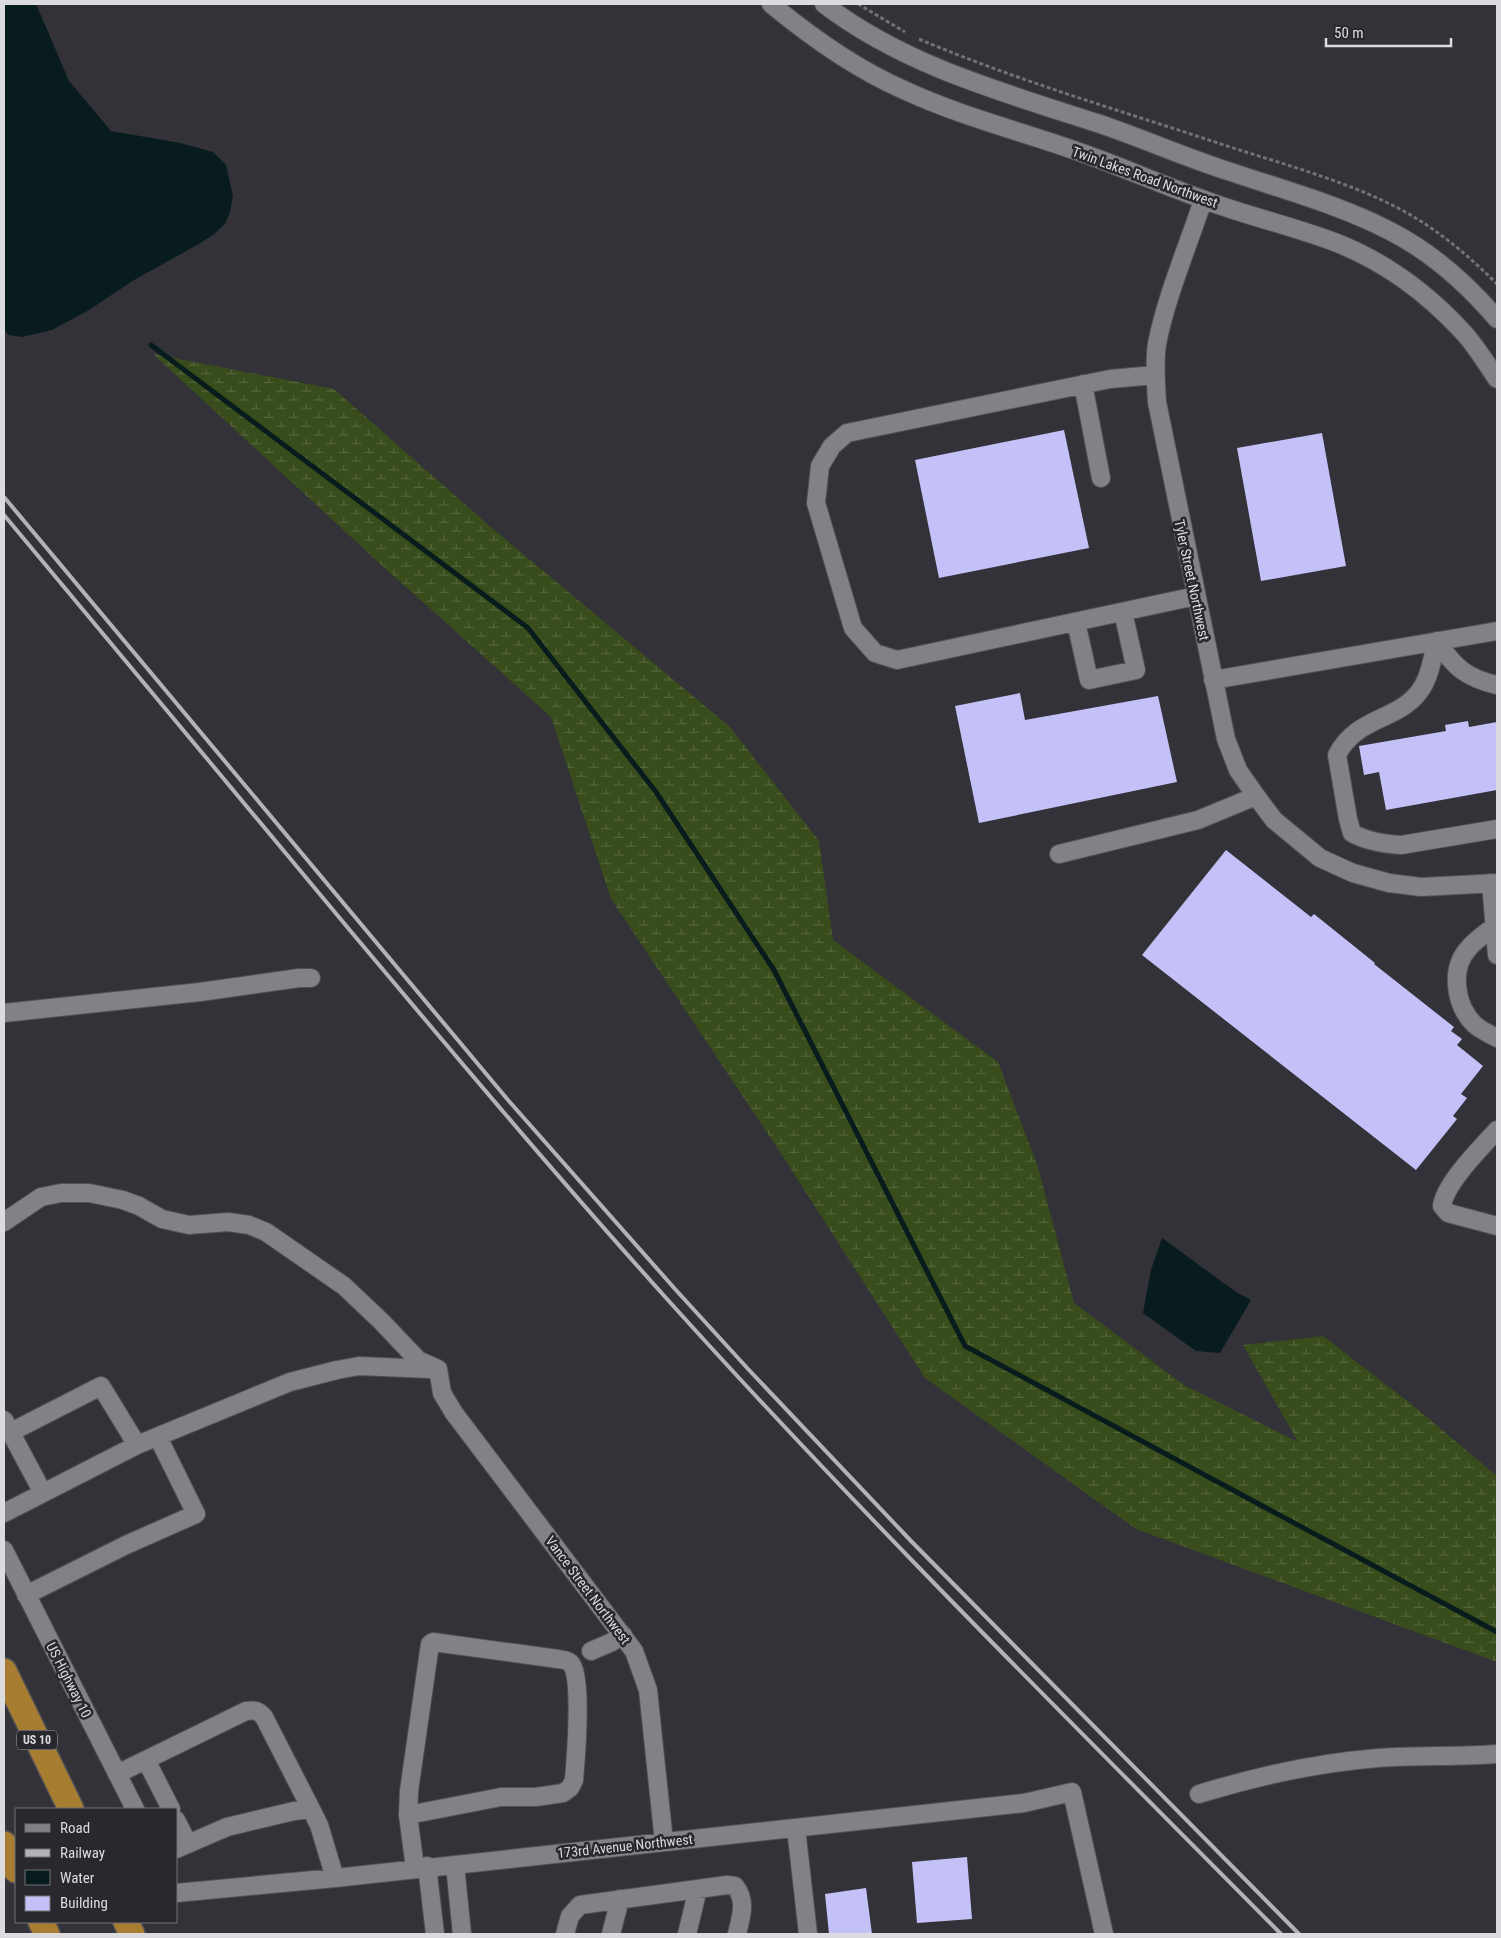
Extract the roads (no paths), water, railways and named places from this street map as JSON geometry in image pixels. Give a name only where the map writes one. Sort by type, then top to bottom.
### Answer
[{"type":"highway","name":"US 10","points":[[4,1671],[71,1808]]},
{"type":"highway","points":[[4,1844],[15,1868]]},
{"type":"street","name":"Twin Lakes Road Northwest","points":[[771,4],[845,58],[903,90],[964,115],[1084,154],[1203,200],[1336,243],[1364,255],[1416,289],[1464,332],[1497,379]]},
{"type":"street","points":[[824,4],[883,42],[948,73],[1135,136],[1211,166],[1331,206],[1391,232],[1419,249],[1446,269],[1470,290],[1497,319]]},
{"type":"street","name":"Tyler Street Northwest","points":[[1203,200],[1164,318],[1157,346],[1156,402],[1226,739],[1238,770],[1274,820],[1320,858],[1353,873],[1389,883],[1421,887],[1494,883]]},
{"type":"street","points":[[1155,375],[1110,379],[1083,384],[847,433],[832,446],[820,466],[816,503],[853,628],[875,653],[897,660],[1196,596]]},
{"type":"street","points":[[1083,384],[1100,478]]},
{"type":"street","points":[[1076,622],[1090,680],[1136,670],[1123,612]]},
{"type":"street","points":[[1213,680],[1497,631]]},
{"type":"street","points":[[1436,641],[1450,661],[1463,671],[1480,682],[1497,686]]},
{"type":"street","points":[[1436,641],[1426,680],[1418,694],[1399,708],[1354,733],[1342,746],[1337,755],[1352,832],[1358,836],[1387,844],[1401,845],[1497,829]]},
{"type":"street","points":[[1059,854],[1198,820],[1256,796]]},
{"type":"street","points":[[1494,883],[1494,926],[1497,950]]},
{"type":"street","points":[[1494,926],[1468,949],[1460,961],[1456,976],[1458,992],[1464,1009],[1474,1024],[1497,1038]]},
{"type":"street","points":[[4,1013],[200,992],[305,977],[311,978]]},
{"type":"street","points":[[1497,1130],[1452,1182],[1443,1197],[1442,1206],[1448,1213],[1497,1226]]},
{"type":"street","points":[[4,1222],[41,1197],[62,1193],[89,1192],[139,1206],[162,1219],[189,1225],[228,1222],[249,1226],[266,1232],[344,1286],[418,1360],[438,1369]]},
{"type":"street","points":[[4,1513],[158,1436],[308,1376],[359,1366],[438,1369]]},
{"type":"street","name":"Vance Street Northwest","points":[[438,1369],[442,1393],[454,1413],[634,1651],[648,1690],[664,1842]]},
{"type":"street","points":[[43,1493],[7,1426],[101,1386],[137,1446]]},
{"type":"street","points":[[26,1595],[126,1545],[196,1514],[158,1436]]},
{"type":"street","name":"US Highway 10","points":[[4,1550],[134,1808]]},
{"type":"street","points":[[435,1934],[408,1815],[410,1782],[430,1644],[433,1642],[579,1655],[612,1642],[623,1635]]},
{"type":"street","points":[[408,1815],[501,1797],[563,1793],[570,1788],[574,1780],[577,1688],[574,1670],[579,1655]]},
{"type":"street","points":[[117,1774],[246,1711],[254,1710],[260,1712],[319,1825],[335,1878]]},
{"type":"street","points":[[1199,1794],[1247,1779],[1344,1761],[1497,1754]]},
{"type":"street","points":[[146,1760],[170,1808]]},
{"type":"street","name":"173rd Avenue Northwest","points":[[178,1892],[335,1878],[421,1867],[455,1865],[796,1828],[1024,1802],[1072,1792],[1104,1934]]},
{"type":"street","points":[[178,1829],[182,1847],[227,1827],[294,1811],[311,1809]]},
{"type":"street","points":[[796,1828],[808,1934]]},
{"type":"street","points":[[455,1865],[462,1934]]},
{"type":"street","points":[[565,1934],[570,1916],[580,1905],[717,1885],[735,1886],[740,1892],[742,1903],[737,1934]]},
{"type":"street","points":[[686,1934],[698,1889]]},
{"type":"street","points":[[611,1934],[620,1899]]},
{"type":"water","points":[[4,4],[36,4],[69,81],[111,131],[180,143],[213,152],[226,165],[233,196],[230,212],[225,224],[213,235],[134,280],[89,310],[52,330],[22,337],[9,335],[4,330]]},
{"type":"water","points":[[1162,1238],[1236,1292],[1251,1300],[1220,1353],[1196,1351],[1143,1313],[1151,1270]]},
{"type":"waterway","points":[[151,345],[528,628],[656,792],[774,970],[965,1346],[1497,1632]]},
{"type":"railway","points":[[4,497],[508,1100],[675,1289],[911,1541],[1299,1934]]},
{"type":"railway","points":[[4,515],[427,1022],[667,1299],[741,1381],[893,1541],[1281,1934]]}]
